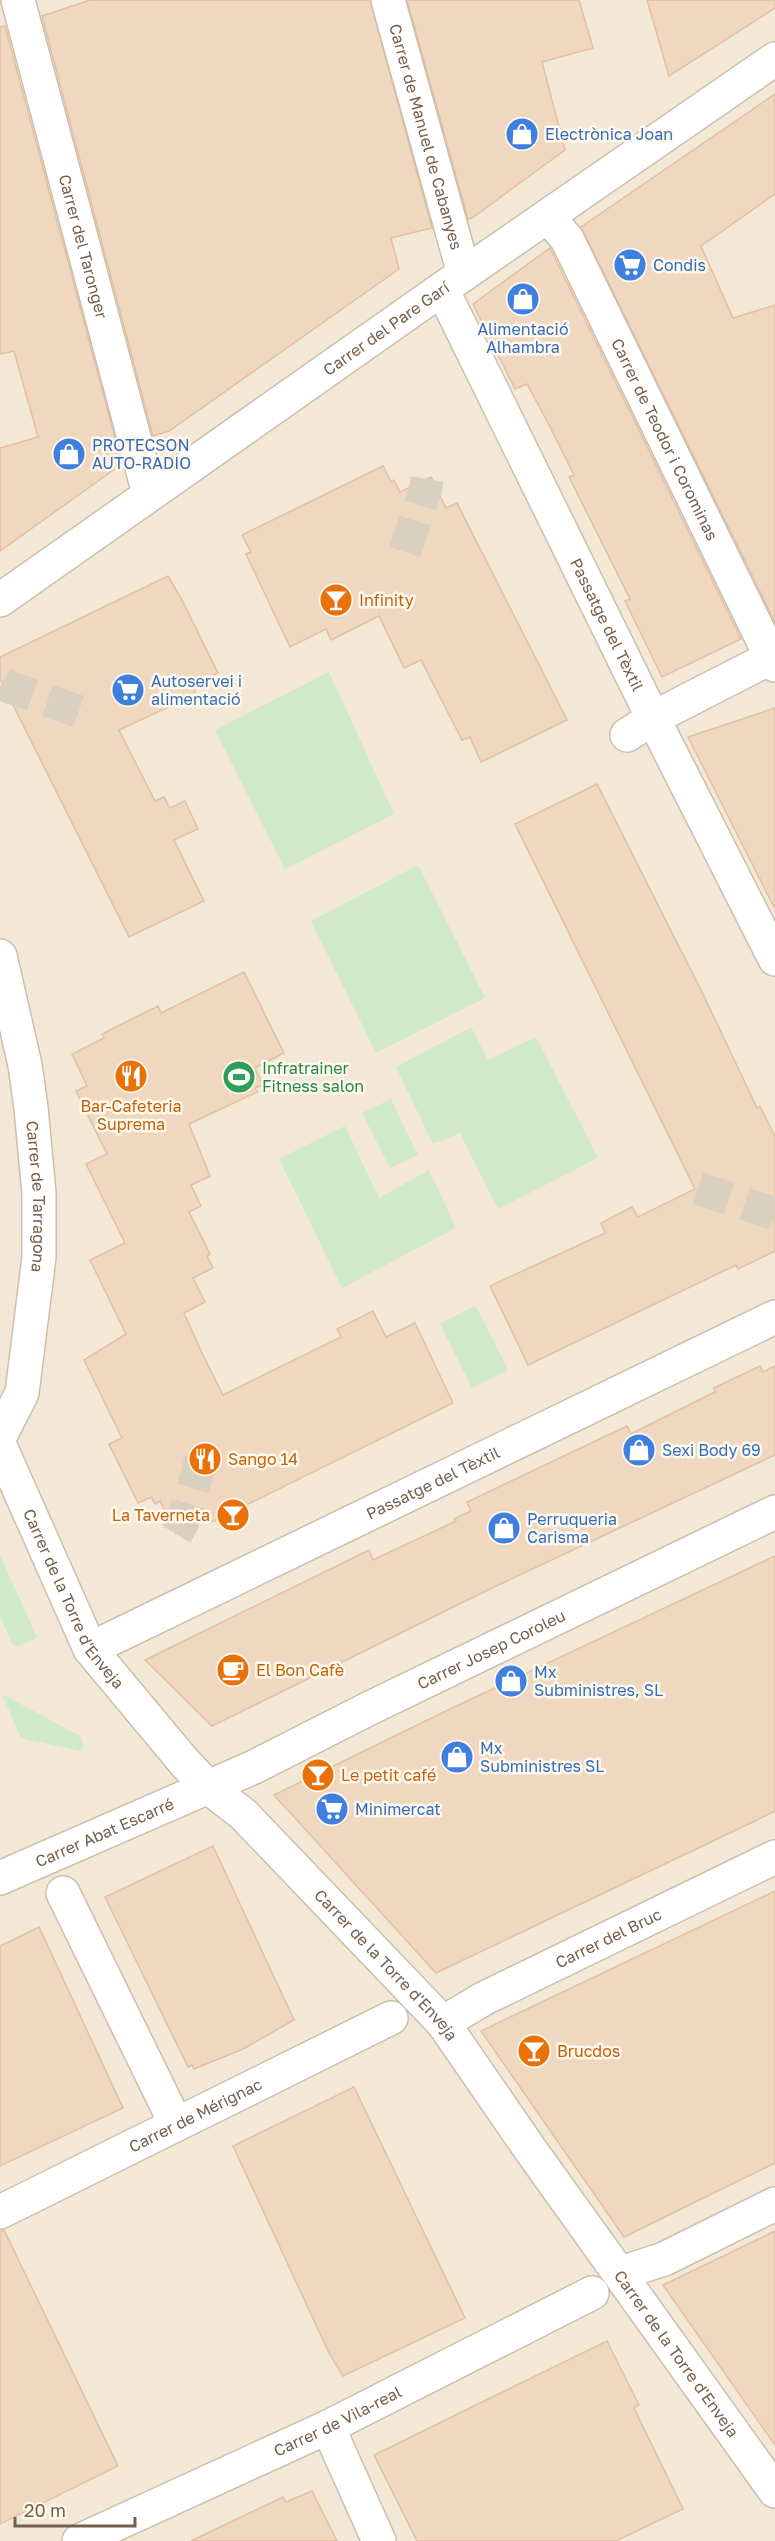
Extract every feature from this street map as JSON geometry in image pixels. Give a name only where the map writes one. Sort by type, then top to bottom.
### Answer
[{"type":"street","points":[[0,5],[17,0]]},
{"type":"street","name":"Carrer del Taronger","points":[[17,0],[149,494]]},
{"type":"street","name":"Carrer de Manuel de Cabanyes","points":[[388,0],[453,282]]},
{"type":"street","name":"Carrer del Pare Garí","points":[[0,600],[775,59]]},
{"type":"street","name":"Carrer de Teodor i Corominas","points":[[548,217],[567,239],[773,661]]},
{"type":"street","name":"Passatge del Tèxtil","points":[[453,282],[640,727],[775,959]]},
{"type":"street","points":[[640,727],[773,661]]},
{"type":"street","name":"Carrer de Tarragona","points":[[0,956],[25,1065],[32,1108],[39,1193],[39,1257],[22,1394],[0,1436]]},
{"type":"street","name":"Passatge del Tèxtil","points":[[90,1649],[775,1317]]},
{"type":"street","name":"Carrer de la Torre d'Enveja","points":[[0,1446],[90,1649],[185,1763],[208,1787],[243,1815],[443,2023],[532,2152],[621,2273],[775,2491]]},
{"type":"street","name":"Carrer Josep Coroleu","points":[[208,1787],[254,1767],[370,1708],[775,1512]]},
{"type":"street","name":"Carrer Abat Escarré","points":[[0,1878],[208,1787]]},
{"type":"street","name":"Carrer del Bruc","points":[[443,2023],[483,1999],[775,1857]]},
{"type":"street","points":[[63,1893],[176,2124]]},
{"type":"street","name":"Carrer de Mérignac","points":[[0,2212],[391,2018]]},
{"type":"street","points":[[621,2273],[664,2259],[775,2204]]},
{"type":"street","name":"Carrer de Vila-real","points":[[79,2541],[328,2427],[592,2293]]},
{"type":"street","points":[[328,2427],[379,2541]]},
{"type":"shaded area","points":[[0,0],[775,0],[775,2541],[0,2541]]},
{"type":"green space","points":[[329,672],[394,814],[285,869],[215,730]]},
{"type":"green space","points":[[418,865],[485,998],[376,1053],[311,921]]},
{"type":"green space","points":[[471,1027],[488,1060],[536,1037],[598,1158],[498,1209],[460,1133],[433,1144],[396,1067]]},
{"type":"green space","points":[[391,1099],[418,1155],[390,1168],[362,1113]]},
{"type":"green space","points":[[345,1126],[379,1198],[429,1170],[456,1228],[342,1288],[279,1159]]},
{"type":"green space","points":[[475,1305],[508,1370],[472,1388],[440,1324]]},
{"type":"green space","points":[[0,1555],[37,1638],[14,1647],[0,1617]]},
{"type":"green space","points":[[2,1694],[80,1736],[84,1745],[81,1751],[21,1738]]},
{"type":"building","points":[[90,0],[370,0],[432,228],[391,238],[399,269],[169,431],[153,436],[42,16]]},
{"type":"building","points":[[407,0],[579,0],[593,48],[542,62],[565,150],[472,218],[468,219]]},
{"type":"building","points":[[647,0],[775,0],[775,8],[669,76]]},
{"type":"building","points":[[5,26],[122,464],[0,551],[0,448],[38,437],[14,351],[0,354],[0,27]]},
{"type":"building","points":[[775,94],[775,194],[701,246],[733,318],[775,305],[775,622],[581,227]]},
{"type":"building","points":[[550,248],[741,639],[662,677],[625,601],[630,599],[569,477],[574,475],[549,425],[527,384],[515,389],[473,304]]},
{"type":"building","points":[[383,466],[391,482],[394,480],[400,492],[431,477],[446,508],[457,503],[567,720],[481,762],[470,737],[462,740],[421,660],[404,668],[379,616],[331,640],[326,629],[290,647],[246,554],[251,552],[242,535]]},
{"type":"building","points":[[168,576],[218,673],[193,685],[196,694],[119,730],[155,801],[164,797],[170,808],[185,801],[198,829],[174,840],[204,901],[129,937],[0,679],[0,657]]},
{"type":"building","points":[[775,708],[775,909],[688,737]]},
{"type":"building","points":[[597,784],[703,994],[757,1108],[760,1106],[775,1137],[775,1251],[738,1269],[736,1265],[528,1365],[490,1286],[605,1233],[601,1223],[632,1207],[638,1217],[695,1189],[515,824]]},
{"type":"building","points":[[244,972],[284,1053],[255,1068],[263,1085],[255,1088],[257,1092],[189,1124],[210,1176],[191,1185],[201,1206],[189,1212],[210,1254],[207,1256],[213,1268],[193,1278],[205,1302],[184,1313],[203,1355],[223,1395],[341,1337],[337,1329],[373,1311],[386,1337],[415,1323],[453,1403],[210,1523],[207,1518],[176,1534],[160,1501],[155,1504],[151,1497],[138,1503],[109,1444],[122,1438],[84,1360],[126,1334],[90,1260],[125,1243],[86,1164],[107,1154],[76,1091],[87,1086],[72,1054],[104,1038],[102,1034],[158,1006],[161,1013]]},
{"type":"building","points":[[760,1366],[763,1372],[775,1366],[775,1455],[490,1589],[212,1726],[145,1660],[369,1550],[373,1560],[456,1521],[454,1519],[471,1511],[467,1502],[627,1426],[631,1434],[715,1392],[714,1388]]},
{"type":"building","points":[[775,1556],[775,1811],[755,1821],[436,1973],[274,1795],[448,1710]]},
{"type":"building","points":[[213,1846],[294,2020],[243,2049],[194,2069],[192,2065],[188,2067],[105,1897]]},
{"type":"building","points":[[775,1891],[775,2163],[624,2237],[481,2031]]},
{"type":"building","points":[[39,1927],[123,2108],[0,2166],[0,1946]]},
{"type":"building","points":[[354,2087],[465,2318],[343,2376],[329,2353],[233,2146]]},
{"type":"building","points":[[4,2230],[118,2466],[0,2524],[0,2231]]},
{"type":"building","points":[[775,2231],[775,2445],[663,2285]]},
{"type":"building","points":[[607,2341],[639,2405],[634,2408],[683,2509],[616,2541],[417,2541],[374,2455]]},
{"type":"building","points":[[312,2491],[337,2541],[191,2541],[283,2497],[286,2502]]},
{"type":"tunnel","points":[[405,552],[427,479]]},
{"type":"tunnel","points":[[2,683],[83,713]]},
{"type":"tunnel","points":[[698,1188],[775,1214]]},
{"type":"tunnel","points":[[176,1534],[182,1524],[201,1460]]},
{"type":"place","name":"Electrònica Joan","points":[[522,134]]},
{"type":"place","name":"Condis","points":[[630,265]]},
{"type":"place","name":"Alimentació Alhambra","points":[[523,299]]},
{"type":"place","name":"PROTECSON AUTO-RADIO","points":[[69,454]]},
{"type":"place","name":"Infinity","points":[[336,600]]},
{"type":"place","name":"Autoservei i alimentació","points":[[128,690]]},
{"type":"place","name":"Bar-Cafeteria Suprema","points":[[131,1076]]},
{"type":"place","name":"Infratrainer Fitness salon","points":[[239,1077]]},
{"type":"place","name":"Sexi Body 69","points":[[639,1450]]},
{"type":"place","name":"Sango 14","points":[[205,1459]]},
{"type":"place","name":"La Taverneta","points":[[233,1515]]},
{"type":"place","name":"Perruqueria Carisma","points":[[504,1528]]},
{"type":"place","name":"El Bon Cafè","points":[[233,1670]]},
{"type":"place","name":"Mx Subministres, SL","points":[[511,1681]]},
{"type":"place","name":"Mx Subministres SL","points":[[457,1757]]},
{"type":"place","name":"Le petit café","points":[[318,1775]]},
{"type":"place","name":"Minimercat","points":[[332,1809]]},
{"type":"place","name":"Brucdos","points":[[534,2051]]}]
